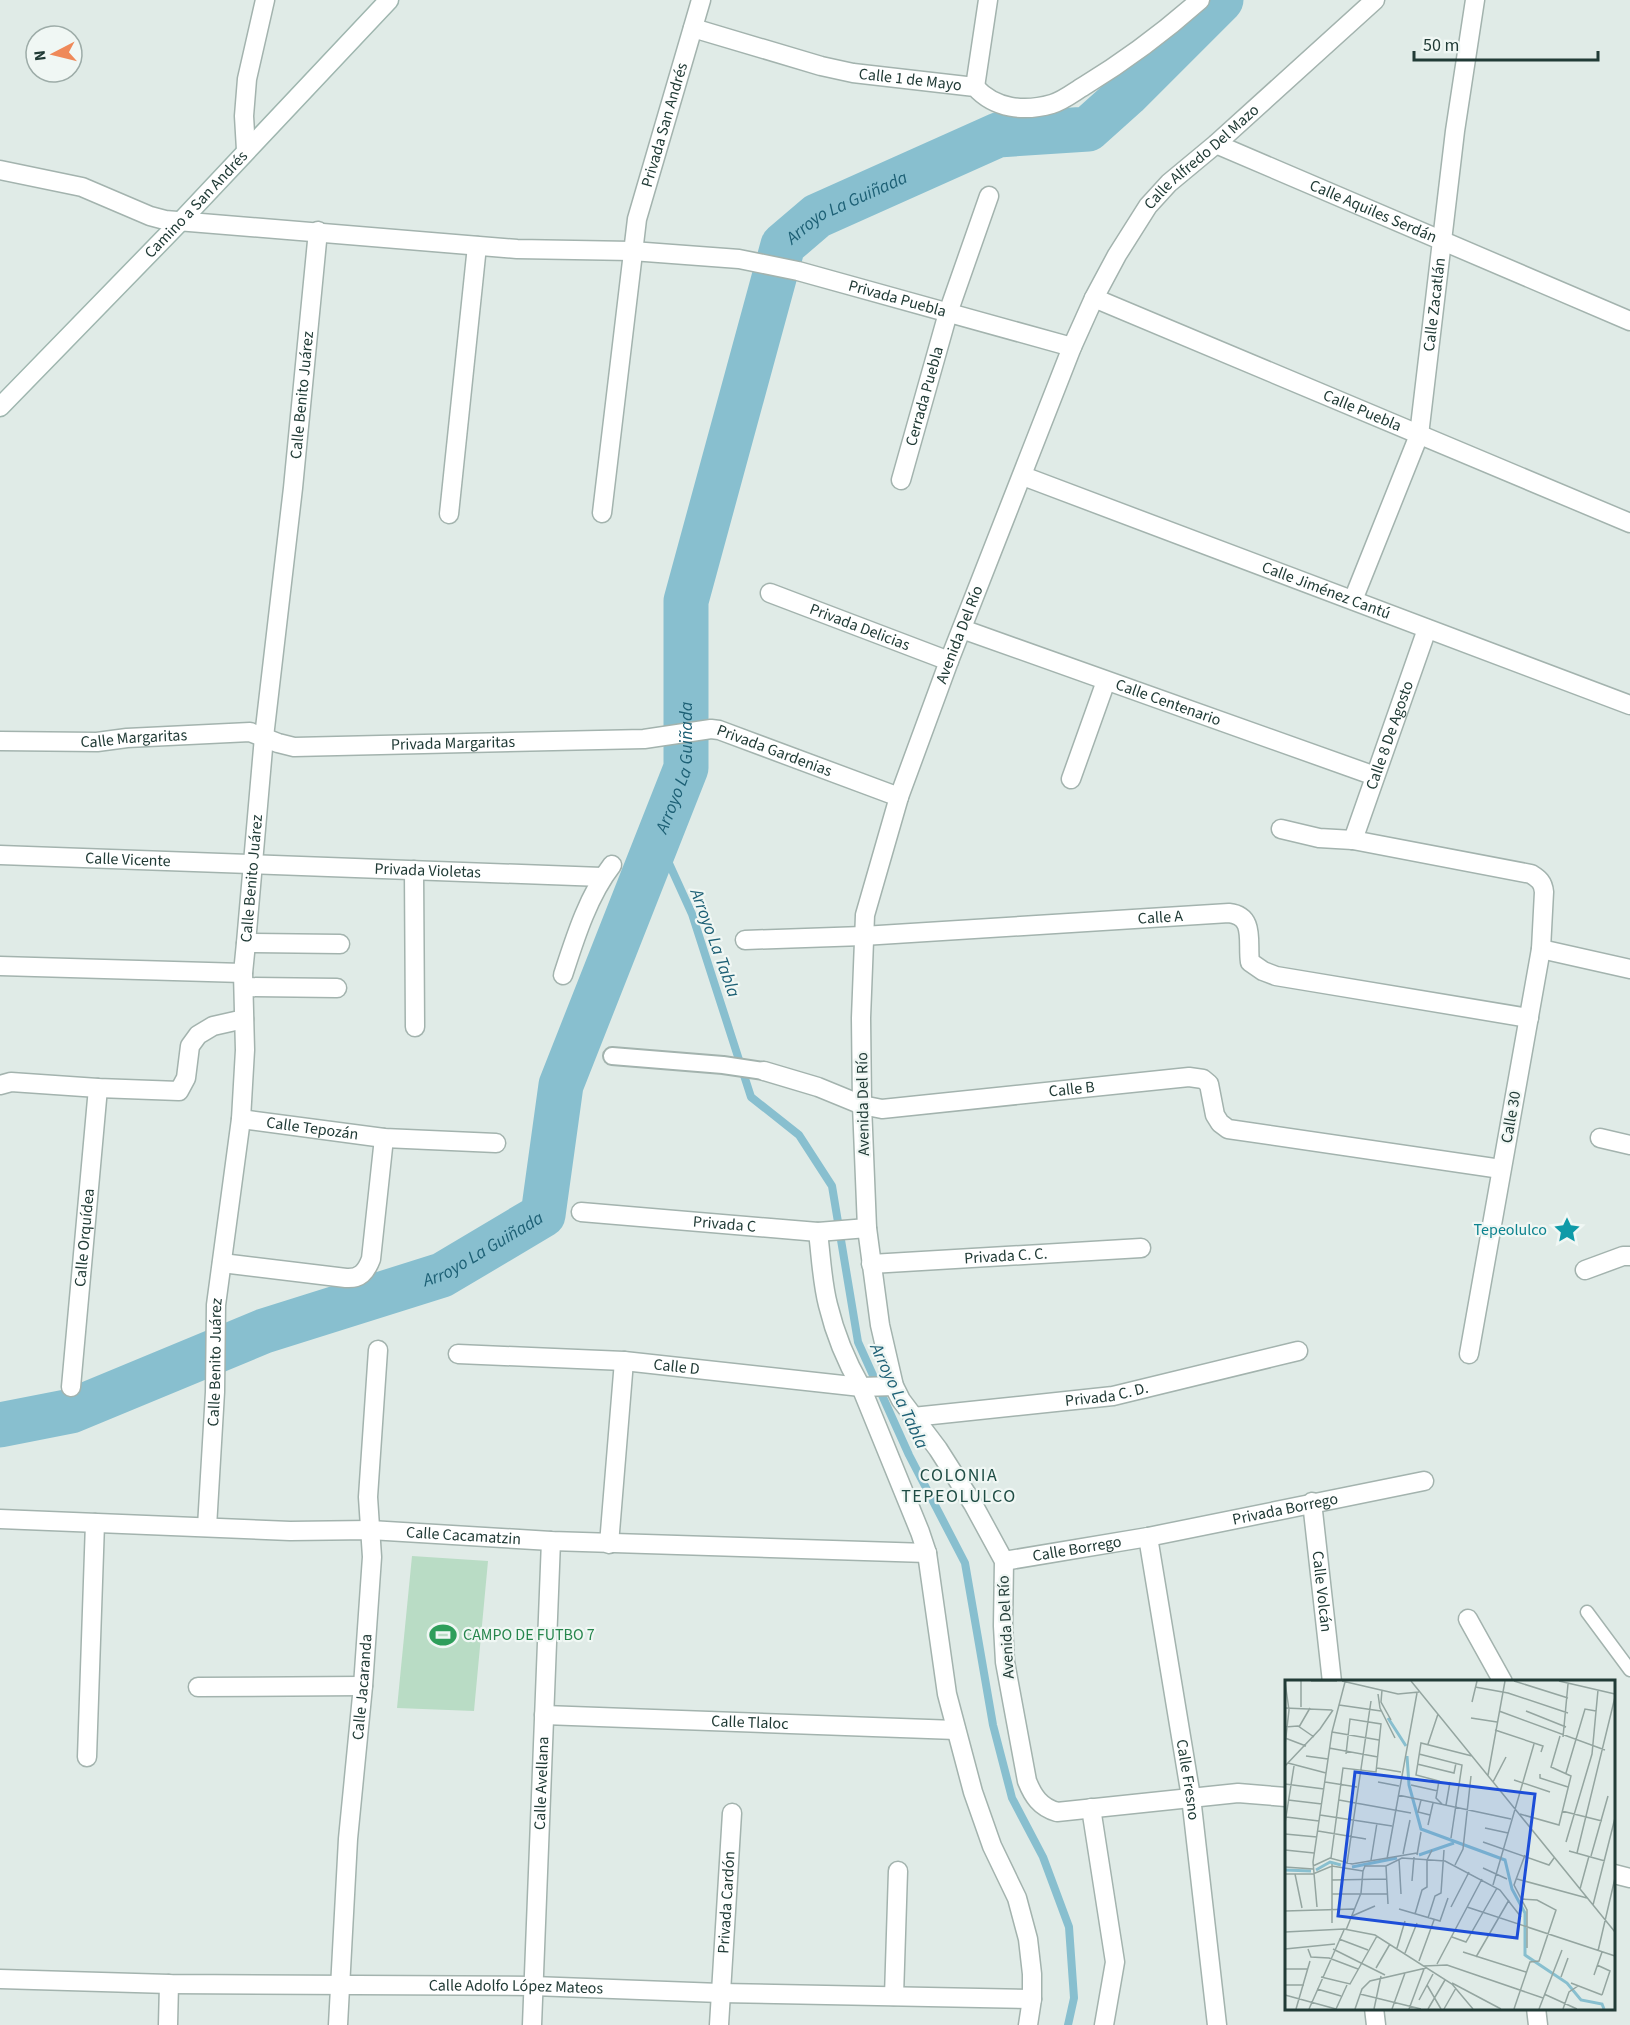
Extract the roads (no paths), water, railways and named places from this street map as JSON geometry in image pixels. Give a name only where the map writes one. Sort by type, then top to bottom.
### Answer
[{"type":"street","points":[[246,150],[244,116],[247,79],[265,0]]},
{"type":"street","name":"Camino a San Andrés","points":[[0,407],[181,221],[390,0]]},
{"type":"street","name":"Privada San Andrés","points":[[602,513],[637,219],[701,0]]},
{"type":"street","points":[[975,87],[988,0]]},
{"type":"street","name":"Calle Alfredo Del Mazo","points":[[1072,347],[1117,255],[1149,206],[1169,183],[1216,144],[1375,0]]},
{"type":"street","name":"Calle Zacatlán","points":[[1353,600],[1419,435],[1460,97],[1475,0]]},
{"type":"street","name":"Calle 1 de Mayo","points":[[693,28],[842,71],[975,87],[984,97],[998,105],[1017,108],[1040,107],[1055,103],[1118,65],[1194,2]]},
{"type":"street","name":"Calle Aquiles Serdán","points":[[1216,144],[1630,321]]},
{"type":"street","points":[[0,170],[73,185],[150,216],[181,221],[517,249],[632,251]]},
{"type":"street","name":"Privada Puebla","points":[[632,251],[758,262],[948,313],[989,196]]},
{"type":"street","name":"Calle Benito Juárez","points":[[207,1527],[215,1327],[241,1119],[245,1050],[246,943],[264,737],[318,231]]},
{"type":"street","points":[[449,514],[477,246]]},
{"type":"street","name":"Calle Puebla","points":[[1094,298],[1630,523]]},
{"type":"street","points":[[948,313],[1072,347]]},
{"type":"street","name":"Cerrada Puebla","points":[[901,480],[948,313]]},
{"type":"street","name":"Avenida Del Río","points":[[1072,347],[949,661],[899,796],[871,890],[863,936],[862,1105],[858,1229],[871,1264],[879,1325],[891,1386],[938,1449],[962,1486],[1004,1561],[1005,1662],[1027,1781],[1032,1793],[1045,1808],[1057,1812],[1091,1808]]},
{"type":"street","name":"Calle Jiménez Cantú","points":[[1023,476],[1630,705]]},
{"type":"street","name":"Privada Delicias","points":[[770,593],[949,661]]},
{"type":"street","name":"Calle Centenario","points":[[962,629],[1375,776]]},
{"type":"street","name":"Calle 8 De Agosto","points":[[1353,840],[1427,629]]},
{"type":"street","points":[[1071,779],[1106,681]]},
{"type":"street","name":"Privada Gardenias","points":[[652,739],[703,730],[719,730],[899,796]]},
{"type":"street","name":"Calle Margaritas","points":[[0,741],[97,742],[127,738],[250,732],[264,737]]},
{"type":"street","name":"Privada Margaritas","points":[[264,737],[294,747],[652,739]]},
{"type":"street","points":[[1281,829],[1320,838],[1353,840]]},
{"type":"street","name":"Calle 30","points":[[1353,840],[1531,874],[1540,880],[1544,892],[1541,949],[1469,1354]]},
{"type":"street","name":"Calle Vicente","points":[[0,855],[254,865]]},
{"type":"street","name":"Privada Violetas","points":[[254,865],[414,870],[607,871],[578,931],[563,975]]},
{"type":"street","points":[[414,870],[415,1027]]},
{"type":"street","name":"Calle A","points":[[744,940],[863,936],[1235,914],[1247,922],[1249,928],[1250,962],[1276,976],[1529,1018]]},
{"type":"street","points":[[246,943],[340,944]]},
{"type":"street","points":[[1541,949],[1630,969]]},
{"type":"street","points":[[0,966],[244,980],[337,988]]},
{"type":"street","points":[[0,1085],[11,1082],[98,1088],[179,1090],[183,1087],[186,1078],[190,1046],[198,1035],[213,1026],[244,1019]]},
{"type":"street","name":"Calle B","points":[[612,1056],[723,1065],[764,1071],[818,1087],[862,1105],[882,1109],[1189,1077],[1209,1084],[1215,1115],[1220,1124],[1228,1129],[1501,1169]]},
{"type":"street","name":"Calle Orquídea","points":[[71,1387],[98,1088]]},
{"type":"street","name":"Calle Tepozán","points":[[241,1119],[384,1138],[496,1143]]},
{"type":"street","points":[[222,1263],[353,1279],[361,1275],[371,1259],[384,1138]]},
{"type":"street","points":[[1600,1138],[1630,1145]]},
{"type":"street","name":"Privada C","points":[[581,1212],[821,1232],[858,1229]]},
{"type":"street","points":[[821,1232],[828,1304],[848,1364],[863,1387],[927,1553],[947,1694],[956,1730],[973,1792],[992,1846],[1017,1898],[1028,1939],[1032,1974],[1032,1999],[1028,2025]]},
{"type":"street","name":"Privada C. C.","points":[[871,1264],[1140,1248]]},
{"type":"street","points":[[1585,1270],[1623,1256],[1630,1256]]},
{"type":"street","name":"Calle Jacaranda","points":[[338,2025],[348,1839],[363,1686],[372,1557],[368,1497],[378,1350]]},
{"type":"street","name":"Privada C. D.","points":[[913,1417],[1113,1396],[1298,1351]]},
{"type":"street","name":"Calle D","points":[[458,1354],[624,1361],[863,1387],[891,1386]]},
{"type":"street","points":[[609,1544],[624,1361]]},
{"type":"street","name":"Privada Borrego","points":[[1148,1537],[1424,1481]]},
{"type":"street","name":"Calle Volcán","points":[[1312,1502],[1332,1680]]},
{"type":"street","name":"Calle Cacamatzin","points":[[0,1519],[290,1531],[370,1530],[609,1544],[927,1553]]},
{"type":"street","points":[[87,1757],[95,1523]]},
{"type":"street","name":"Calle Borrego","points":[[1004,1561],[1148,1537]]},
{"type":"street","name":"Calle Fresno","points":[[1148,1537],[1191,1797],[1217,2025]]},
{"type":"street","name":"Calle Avellana","points":[[532,2025],[551,1541]]},
{"type":"street","points":[[1468,1619],[1502,1680]]},
{"type":"street","points":[[198,1687],[363,1686]]},
{"type":"street","name":"Calle Tlaloc","points":[[544,1715],[956,1730]]},
{"type":"street","points":[[1104,2025],[1115,1962],[1091,1808],[1238,1793],[1285,1797]]},
{"type":"street","name":"Privada Cardón","points":[[719,2025],[732,1813]]},
{"type":"street","points":[[894,1996],[898,1871]]},
{"type":"street","points":[[1615,1874],[1630,1878]]},
{"type":"street","name":"Calle Adolfo López Mateos","points":[[0,1978],[169,1984],[532,1986],[720,1993],[1032,1999]]},
{"type":"street","points":[[168,2025],[169,1984]]},
{"type":"street","points":[[1374,2010],[1376,2025]]},
{"type":"street","points":[[1536,2010],[1538,2025]]},
{"type":"lane","points":[[1587,1612],[1630,1670]]},
{"type":"waterway","name":"Arroyo La Guiñada","points":[[0,1425],[71,1411],[264,1331],[442,1275],[543,1215],[561,1085],[686,768],[686,601],[783,245],[817,216],[998,135],[1088,129],[1127,94],[1221,0]]},
{"type":"waterway","name":"Arroyo La Tabla","points":[[657,837],[692,914],[751,1097],[799,1135],[832,1186],[858,1342],[909,1455],[965,1563],[993,1725],[1012,1798],[1043,1857],[1069,1927],[1074,1998],[1068,2025]]},
{"type":"place","name":"Tepeolulco","points":[[1567,1230]]},
{"type":"place","name":"CAMPO DE FUTBO 7","points":[[443,1635]]},
{"type":"district","name":"COLONIA TEPEOLULCO","points":[[959,1485]]}]
